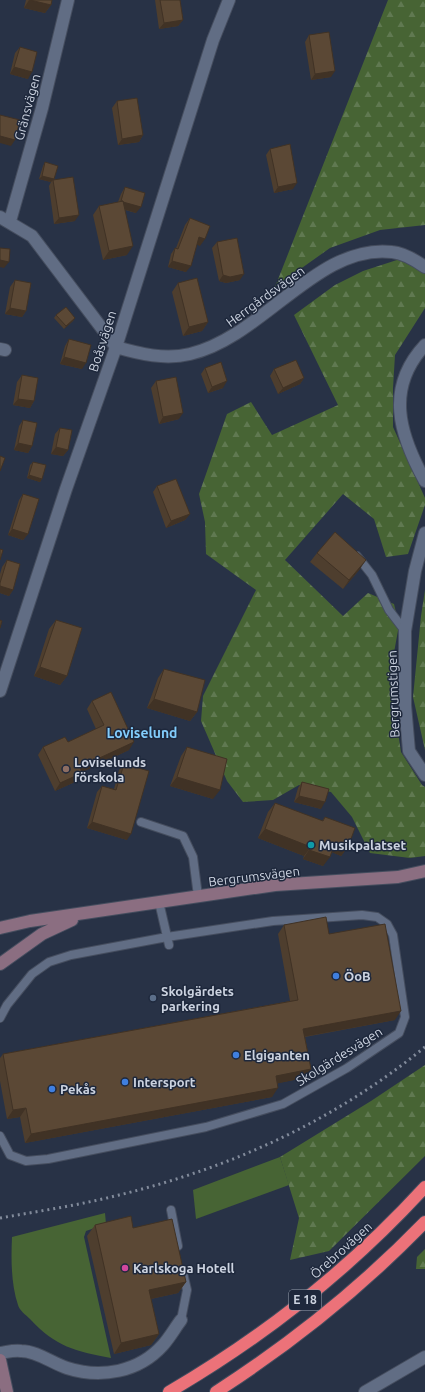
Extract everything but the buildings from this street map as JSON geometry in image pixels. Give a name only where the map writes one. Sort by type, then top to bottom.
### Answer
[{"type":"highway","name":"Örebrovägen","points":[[169,1392],[239,1349],[311,1296],[373,1241],[425,1187]]},
{"type":"highway","name":"E 18","points":[[216,1392],[266,1359],[328,1312],[363,1282],[425,1222]]},
{"type":"street","name":"Gränsvägen","points":[[5,219],[42,108],[68,0]]},
{"type":"street","name":"Boåsvägen","points":[[0,691],[66,489],[116,347],[213,40],[229,0]]},
{"type":"street","points":[[5,219],[32,236],[116,347]]},
{"type":"street","name":"Herrgårdsvägen","points":[[116,347],[160,357],[189,355],[204,350],[232,337],[250,325],[324,270],[357,254],[374,251],[393,252],[411,258],[425,266]]},
{"type":"street","points":[[425,345],[413,358],[407,370],[400,393],[403,429],[410,450],[425,481]]},
{"type":"street","points":[[405,631],[415,572],[425,533]]},
{"type":"street","name":"Bergrumstigen","points":[[405,631],[405,705],[409,751],[425,775]]},
{"type":"street","name":"Bergrumsvägen","points":[[0,928],[30,921],[87,914],[275,885],[398,877],[425,871]]},
{"type":"street","name":"Bergrumsvägen","points":[[0,964],[42,934],[87,914]]},
{"type":"street","points":[[0,1353],[22,1350],[67,1368],[84,1372],[101,1373],[119,1370],[134,1367],[145,1361],[163,1345],[181,1320]]},
{"type":"street","points":[[365,1392],[425,1357]]},
{"type":"street","points":[[0,1360],[7,1392]]},
{"type":"lane","points":[[353,552],[372,574],[389,610],[405,631]]},
{"type":"lane","points":[[141,822],[183,836],[194,858],[198,896]]},
{"type":"lane","points":[[158,902],[168,941]]},
{"type":"lane","name":"Skolgärdesvägen","points":[[0,1018],[7,1005],[32,974],[49,962],[71,955],[168,941],[273,921],[362,915],[377,917],[387,924],[393,936],[405,1017],[399,1033],[347,1068],[283,1104],[206,1126],[48,1159],[26,1161],[10,1155],[0,1136]]},
{"type":"lane","points":[[171,1210],[187,1290],[181,1320]]},
{"type":"green space","points":[[388,0],[425,0],[425,225],[380,230],[330,248],[275,287]]},
{"type":"green space","points":[[400,259],[425,259],[425,308],[395,355],[393,388],[393,427],[425,498],[425,505],[408,554],[386,557],[374,519],[343,494],[285,560],[343,616],[368,593],[394,604],[399,625],[393,658],[392,693],[401,752],[422,785],[425,787],[425,856],[410,858],[370,853],[352,817],[331,792],[299,785],[273,800],[243,802],[227,781],[201,721],[203,696],[256,590],[206,554],[205,522],[199,494],[227,414],[251,402],[272,435],[338,405],[294,315],[335,285],[363,271]]},
{"type":"green space","points":[[425,590],[425,750],[413,697]]},
{"type":"green space","points":[[425,1065],[425,1156],[329,1251],[290,1260],[299,1218],[280,1157],[371,1101]]},
{"type":"green space","points":[[280,1157],[289,1185],[196,1219],[193,1190]]},
{"type":"green space","points":[[105,1213],[106,1224],[86,1231],[84,1237],[111,1358],[76,1350],[58,1342],[39,1328],[19,1307],[14,1289],[12,1263],[12,1237]]},
{"type":"green space","points":[[425,1249],[425,1269],[416,1269],[417,1257]]},
{"type":"railway","points":[[0,1218],[104,1199],[161,1184],[242,1155],[281,1138],[318,1119],[355,1097],[425,1047]]},
{"type":"place","name":"Loviselunds förskola","points":[[66,769]]},
{"type":"place","name":"Musikpalatset","points":[[311,845]]},
{"type":"place","name":"ÖoB","points":[[336,976]]},
{"type":"place","name":"Skolgärdets parkering","points":[[153,998]]},
{"type":"place","name":"Elgiganten","points":[[236,1055]]},
{"type":"place","name":"Intersport","points":[[125,1082]]},
{"type":"place","name":"Pekås","points":[[52,1089]]},
{"type":"place","name":"Karlskoga Hotell","points":[[125,1268]]},
{"type":"district","name":"Loviselund","points":[[142,733]]}]
